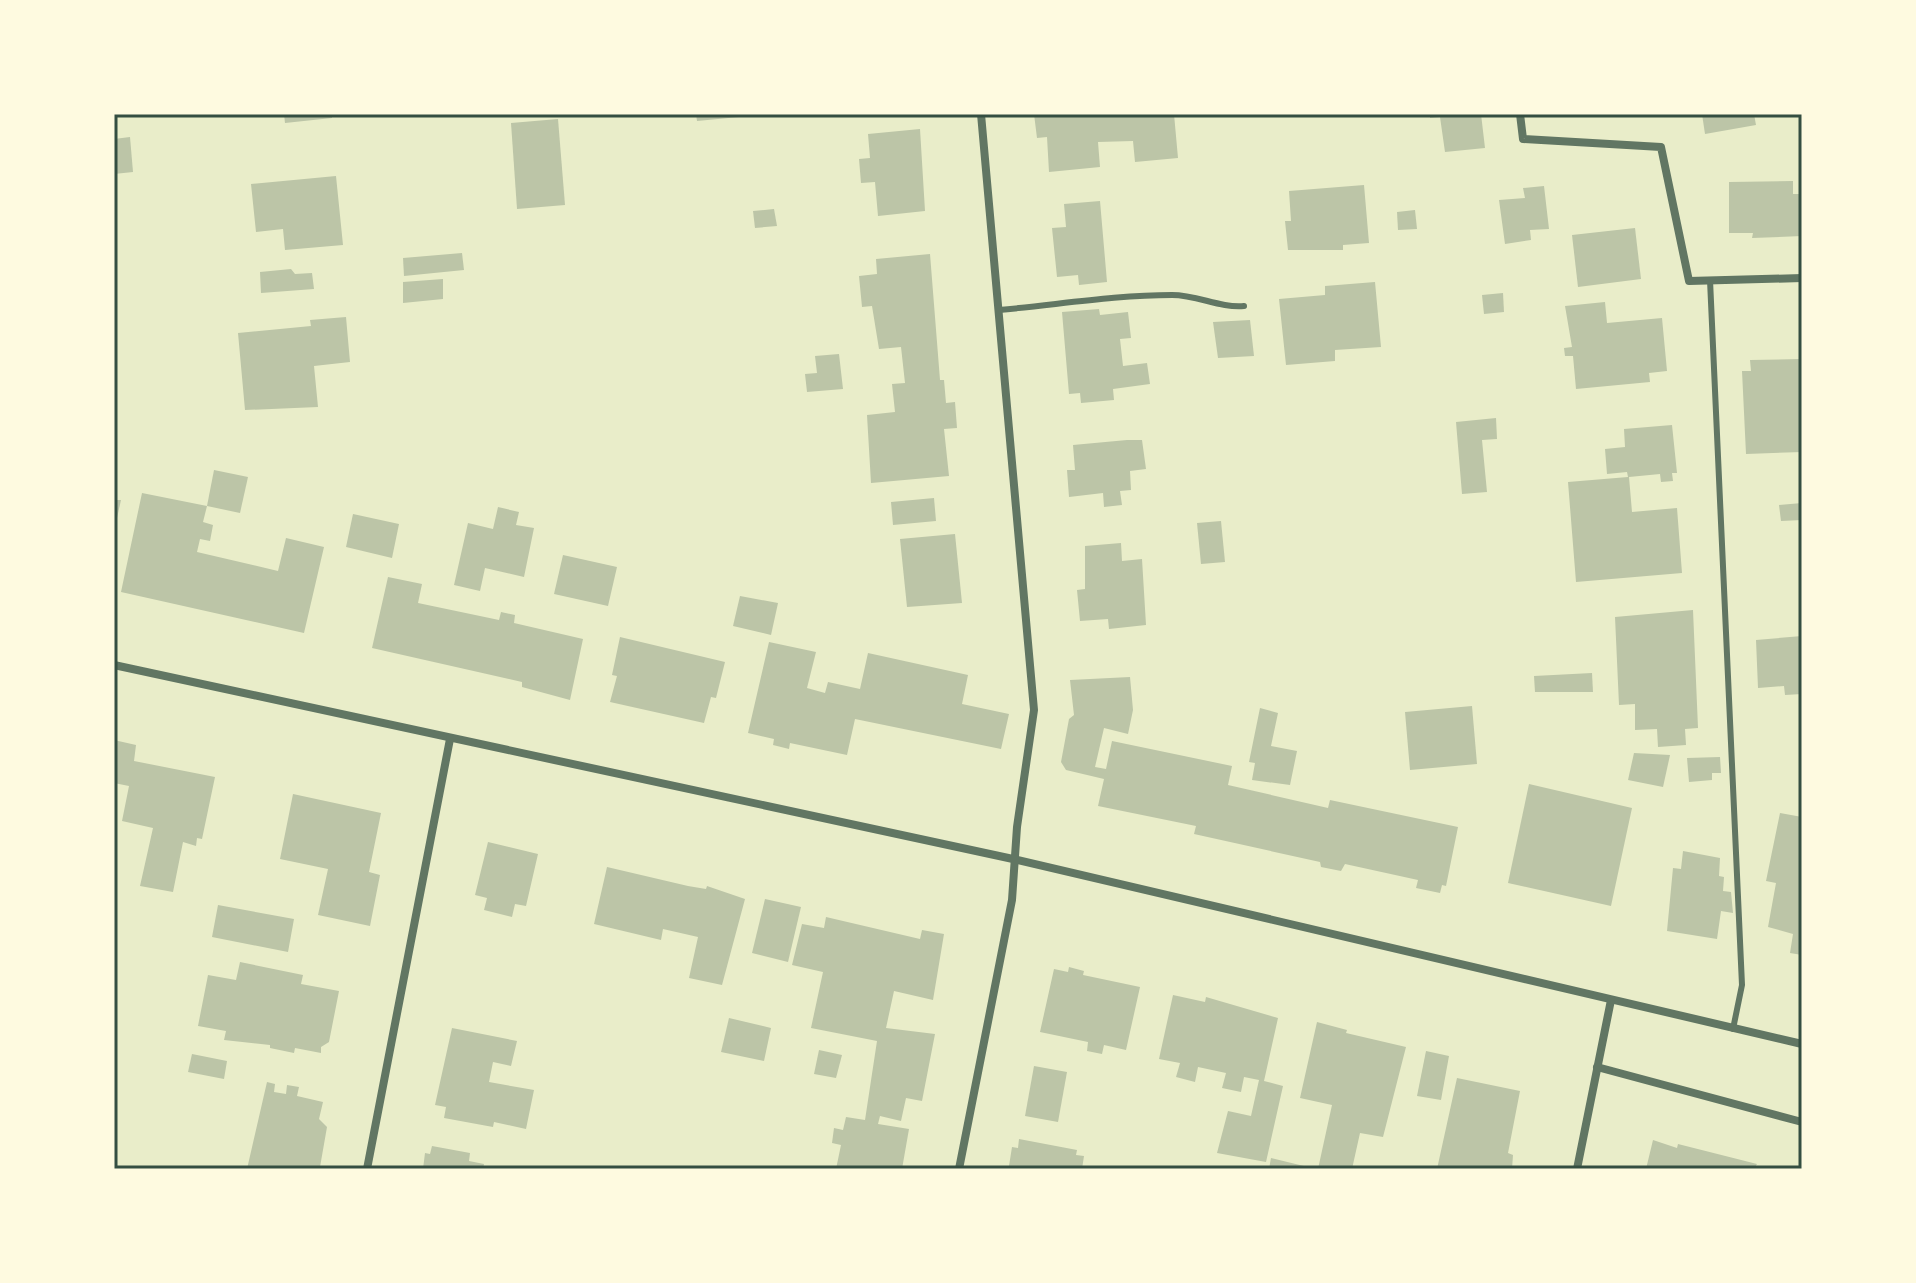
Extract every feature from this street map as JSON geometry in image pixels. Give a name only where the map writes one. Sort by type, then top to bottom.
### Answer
[{"type":"street","points":[[959,1169],[1012,900],[1013,859],[1034,710],[981,114]]},
{"type":"street","points":[[1520,114],[1523,139],[1661,147],[1689,281],[1802,278]]},
{"type":"street","points":[[114,665],[1013,859],[1802,1044]]},
{"type":"street","points":[[367,1169],[450,739]]},
{"type":"street","points":[[1577,1169],[1611,1000]]},
{"type":"street","points":[[1597,1067],[1802,1122]]},
{"type":"lane","points":[[1710,280],[1742,985],[1733,1029]]},
{"type":"lane","points":[[999,310],[1169,295],[1199,296],[1225,308],[1244,306]]},
{"type":"building","points":[[284,114],[332,114],[332,118],[285,123]]},
{"type":"building","points":[[696,114],[739,114],[739,117],[697,121]]},
{"type":"building","points":[[1034,114],[1174,114],[1178,158],[1135,162],[1133,141],[1098,142],[1100,167],[1049,172],[1047,137],[1037,138]]},
{"type":"building","points":[[1430,114],[1481,114],[1485,148],[1445,152],[1440,117],[1430,118]]},
{"type":"building","points":[[1702,114],[1754,114],[1756,125],[1705,134]]},
{"type":"building","points":[[558,119],[565,205],[517,209],[511,123]]},
{"type":"building","points":[[920,129],[925,211],[878,216],[875,182],[861,183],[859,159],[870,158],[868,134]]},
{"type":"building","points":[[130,137],[133,172],[114,174],[114,139]]},
{"type":"building","points":[[336,176],[343,245],[285,250],[283,229],[256,232],[251,184]]},
{"type":"building","points":[[1793,181],[1793,194],[1802,194],[1802,236],[1752,238],[1753,233],[1729,233],[1729,182]]},
{"type":"building","points":[[1364,185],[1369,243],[1343,245],[1343,250],[1288,250],[1285,221],[1291,221],[1289,191]]},
{"type":"building","points":[[1544,186],[1549,229],[1530,230],[1531,240],[1505,244],[1499,200],[1525,198],[1523,188]]},
{"type":"building","points":[[1100,201],[1107,282],[1079,285],[1078,275],[1057,277],[1052,228],[1066,227],[1064,204]]},
{"type":"building","points":[[774,209],[777,226],[755,228],[753,211]]},
{"type":"building","points":[[1415,210],[1417,229],[1398,230],[1397,212]]},
{"type":"building","points":[[1635,228],[1641,279],[1578,287],[1572,235]]},
{"type":"building","points":[[462,253],[464,270],[404,276],[403,258]]},
{"type":"building","points":[[930,254],[940,380],[944,380],[946,403],[955,402],[957,428],[944,429],[949,476],[871,483],[867,415],[895,412],[892,384],[905,383],[901,347],[879,349],[872,306],[862,307],[859,276],[877,274],[876,259]]},
{"type":"building","points":[[291,269],[295,274],[312,273],[314,289],[261,293],[260,272]]},
{"type":"building","points":[[443,279],[443,299],[403,303],[403,282]]},
{"type":"building","points":[[1375,282],[1381,347],[1335,350],[1335,361],[1286,365],[1279,299],[1325,295],[1325,286]]},
{"type":"building","points":[[1503,293],[1504,312],[1484,314],[1482,295]]},
{"type":"building","points":[[1605,302],[1607,323],[1662,318],[1667,371],[1649,373],[1650,382],[1576,389],[1573,356],[1565,356],[1564,348],[1572,347],[1565,306]]},
{"type":"building","points":[[1099,309],[1100,315],[1128,312],[1131,338],[1120,339],[1123,366],[1147,363],[1150,384],[1113,389],[1114,400],[1081,403],[1080,393],[1069,394],[1062,312]]},
{"type":"building","points":[[346,317],[350,362],[314,366],[318,407],[245,410],[238,333],[311,326],[310,320]]},
{"type":"building","points":[[1250,320],[1254,356],[1218,358],[1213,322]]},
{"type":"building","points":[[839,354],[843,389],[807,392],[805,374],[817,373],[815,356]]},
{"type":"building","points":[[1802,359],[1802,452],[1746,454],[1742,371],[1751,371],[1750,360]]},
{"type":"building","points":[[1496,418],[1497,439],[1482,440],[1487,492],[1462,494],[1456,422]]},
{"type":"building","points":[[1672,425],[1677,473],[1672,473],[1673,481],[1661,482],[1660,474],[1629,477],[1632,512],[1677,508],[1682,573],[1576,582],[1568,482],[1628,477],[1627,472],[1607,474],[1605,449],[1625,447],[1624,429]]},
{"type":"building","points":[[1142,440],[1146,469],[1130,471],[1131,490],[1120,491],[1122,505],[1104,507],[1103,493],[1069,497],[1067,470],[1075,470],[1073,445]]},
{"type":"building","points":[[214,470],[248,477],[240,513],[207,506]]},
{"type":"building","points":[[142,493],[207,506],[203,522],[213,525],[210,541],[200,539],[197,552],[278,571],[286,538],[324,547],[304,633],[121,592]]},
{"type":"building","points":[[934,498],[936,521],[893,525],[891,502]]},
{"type":"building","points":[[114,500],[121,500],[115,527],[114,527]]},
{"type":"building","points":[[1802,503],[1802,520],[1781,521],[1779,505]]},
{"type":"building","points":[[498,507],[519,512],[516,525],[534,528],[524,577],[485,568],[480,591],[454,585],[468,523],[493,529]]},
{"type":"building","points":[[353,514],[399,524],[392,558],[346,547]]},
{"type":"building","points":[[1221,521],[1225,562],[1201,564],[1197,523]]},
{"type":"building","points":[[955,534],[962,603],[907,607],[900,539]]},
{"type":"building","points":[[1121,543],[1122,561],[1142,559],[1146,625],[1109,629],[1108,619],[1080,621],[1077,590],[1085,589],[1085,546]]},
{"type":"building","points":[[563,555],[617,567],[608,606],[554,594]]},
{"type":"building","points":[[388,577],[422,584],[418,603],[499,620],[501,612],[515,615],[514,623],[583,639],[570,700],[522,687],[522,682],[372,648]]},
{"type":"building","points":[[740,596],[778,603],[771,635],[733,626]]},
{"type":"building","points":[[1693,610],[1698,728],[1685,729],[1686,745],[1658,747],[1657,729],[1635,730],[1635,704],[1619,705],[1615,617]]},
{"type":"building","points":[[1802,636],[1802,694],[1785,695],[1784,686],[1758,688],[1756,640]]},
{"type":"building","points":[[620,637],[725,662],[716,698],[711,697],[704,723],[610,702],[617,676],[612,675]]},
{"type":"building","points":[[769,642],[816,652],[807,688],[825,693],[828,682],[860,689],[868,653],[968,675],[962,704],[1009,714],[1001,749],[855,719],[847,755],[790,743],[789,749],[773,745],[774,739],[748,733]]},
{"type":"building","points":[[1592,673],[1593,692],[1535,692],[1534,676]]},
{"type":"building","points":[[1130,677],[1133,710],[1128,734],[1104,728],[1095,767],[1106,769],[1112,741],[1232,766],[1228,785],[1328,808],[1330,800],[1458,827],[1446,886],[1442,885],[1440,893],[1416,888],[1418,880],[1345,864],[1341,871],[1321,867],[1320,862],[1194,834],[1196,826],[1098,806],[1104,779],[1066,770],[1061,762],[1069,719],[1074,715],[1070,680]]},
{"type":"building","points":[[1472,706],[1477,764],[1410,770],[1405,712]]},
{"type":"building","points":[[1260,708],[1278,713],[1271,746],[1297,751],[1290,785],[1252,780],[1255,763],[1249,762]]},
{"type":"building","points":[[114,740],[136,745],[134,761],[215,777],[202,839],[197,838],[196,846],[183,842],[173,892],[140,886],[153,828],[122,821],[129,786],[114,783]]},
{"type":"building","points":[[1634,753],[1670,755],[1663,787],[1628,780]]},
{"type":"building","points":[[1720,757],[1721,773],[1712,773],[1712,780],[1689,782],[1687,758]]},
{"type":"building","points":[[1529,784],[1632,808],[1611,906],[1508,883]]},
{"type":"building","points":[[293,794],[381,813],[369,872],[380,875],[370,926],[318,915],[328,869],[280,859]]},
{"type":"building","points":[[1780,813],[1802,817],[1802,955],[1790,953],[1793,934],[1768,927],[1776,883],[1766,881]]},
{"type":"building","points":[[488,842],[538,854],[526,906],[515,904],[512,917],[484,910],[487,898],[475,895]]},
{"type":"building","points":[[1683,851],[1720,858],[1719,876],[1724,877],[1723,891],[1731,892],[1733,913],[1721,911],[1717,939],[1667,931],[1673,868],[1681,869]]},
{"type":"building","points":[[607,867],[688,886],[706,889],[707,886],[745,899],[722,985],[689,978],[698,937],[663,929],[661,940],[594,924]]},
{"type":"building","points":[[765,899],[801,907],[788,962],[752,953]]},
{"type":"building","points":[[218,905],[294,919],[288,952],[212,937]]},
{"type":"building","points":[[826,917],[920,939],[922,930],[944,934],[933,1000],[894,991],[886,1028],[935,1034],[922,1101],[906,1098],[901,1121],[880,1116],[878,1124],[909,1129],[902,1169],[836,1169],[841,1145],[832,1143],[834,1128],[843,1130],[846,1117],[865,1120],[877,1041],[811,1028],[823,972],[792,965],[802,924],[824,928]]},
{"type":"building","points":[[240,962],[303,975],[301,984],[339,991],[329,1042],[321,1047],[321,1053],[295,1048],[294,1053],[270,1048],[270,1045],[224,1040],[226,1031],[198,1026],[208,975],[236,980]]},
{"type":"building","points":[[1069,967],[1084,971],[1083,975],[1140,987],[1126,1050],[1104,1045],[1102,1054],[1087,1051],[1088,1042],[1040,1032],[1054,969],[1068,972]]},
{"type":"building","points":[[1173,995],[1205,1002],[1206,997],[1278,1018],[1264,1081],[1283,1086],[1266,1162],[1217,1153],[1228,1111],[1251,1116],[1259,1080],[1244,1077],[1241,1092],[1222,1088],[1226,1073],[1198,1067],[1195,1082],[1176,1077],[1180,1063],[1159,1059]]},
{"type":"building","points":[[729,1018],[771,1028],[764,1061],[721,1052]]},
{"type":"building","points":[[1317,1022],[1347,1030],[1346,1033],[1406,1047],[1383,1137],[1360,1133],[1352,1169],[1318,1169],[1332,1105],[1300,1098]]},
{"type":"building","points":[[452,1028],[517,1041],[511,1066],[493,1062],[489,1082],[534,1090],[526,1129],[494,1122],[493,1127],[444,1118],[446,1107],[435,1105]]},
{"type":"building","points":[[819,1050],[842,1055],[836,1078],[814,1074]]},
{"type":"building","points":[[1426,1051],[1449,1056],[1441,1100],[1417,1096]]},
{"type":"building","points":[[192,1054],[227,1061],[224,1079],[188,1072]]},
{"type":"building","points":[[1034,1066],[1067,1072],[1058,1122],[1025,1116]]},
{"type":"building","points":[[1457,1078],[1520,1091],[1508,1153],[1513,1155],[1512,1169],[1437,1169]]},
{"type":"building","points":[[267,1082],[275,1084],[274,1092],[286,1094],[287,1085],[299,1087],[297,1096],[323,1102],[319,1119],[327,1127],[320,1167],[247,1169]]},
{"type":"building","points":[[1019,1139],[1077,1150],[1076,1155],[1084,1156],[1082,1169],[1013,1169],[1009,1166],[1012,1147],[1018,1148]]},
{"type":"building","points":[[1653,1140],[1757,1164],[1754,1169],[1646,1169]]},
{"type":"building","points":[[432,1146],[470,1153],[469,1161],[484,1164],[483,1169],[423,1169],[425,1153],[430,1154]]},
{"type":"building","points":[[1271,1158],[1312,1168],[1312,1169],[1269,1169]]}]
